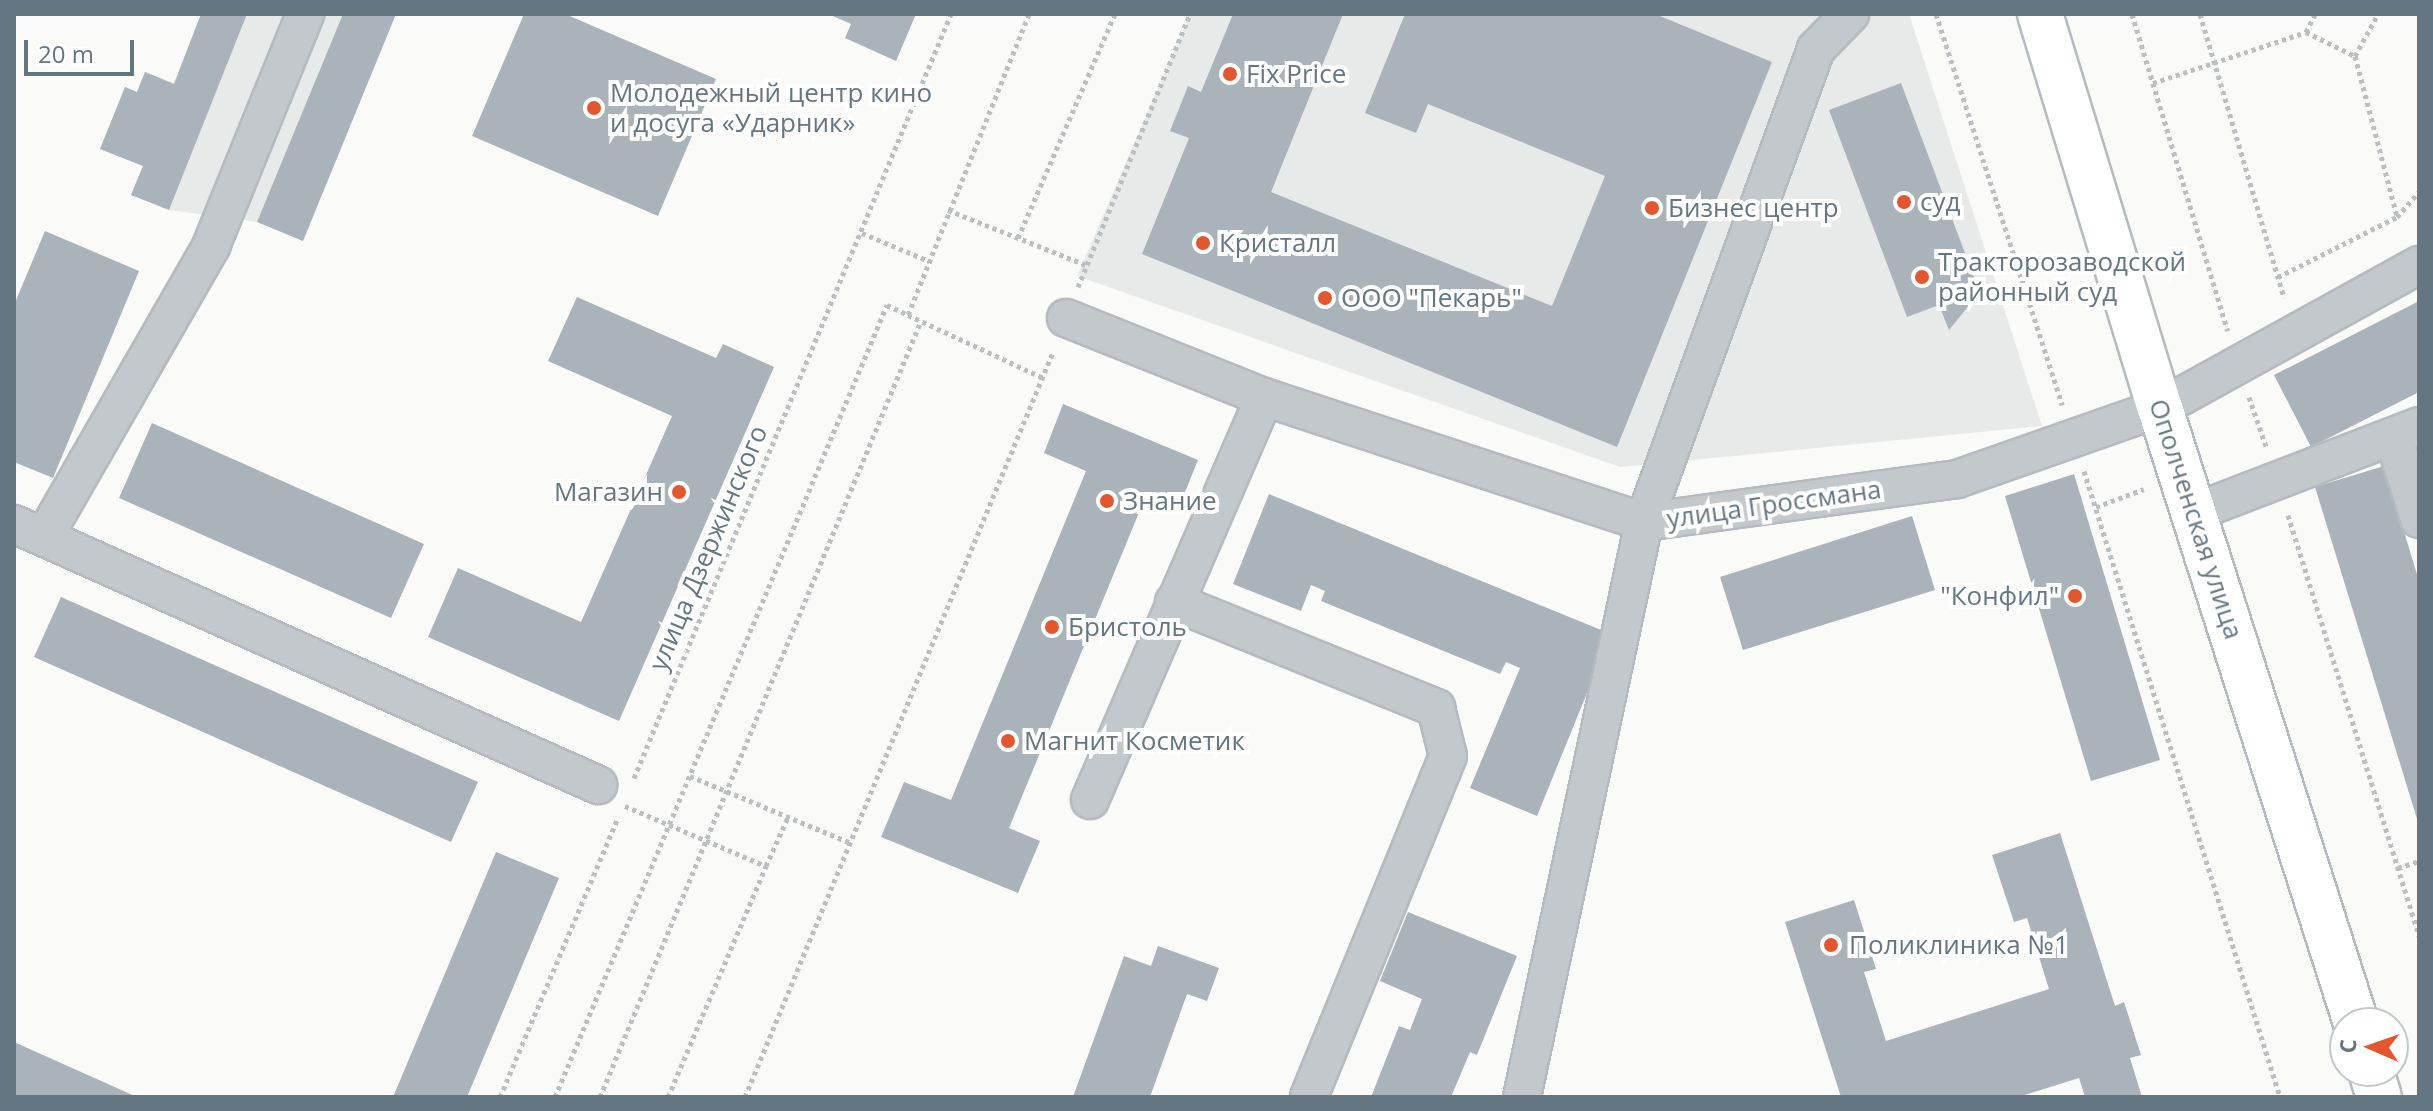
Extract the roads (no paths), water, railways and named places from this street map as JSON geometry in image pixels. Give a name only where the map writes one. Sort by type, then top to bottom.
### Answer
[{"type":"main road","name":"Ополченская улица","points":[[2040,14],[2160,408],[2351,1007]]},
{"type":"street","points":[[305,14],[211,246],[29,530],[610,795]]},
{"type":"street","points":[[1522,1097],[1644,522],[1816,49],[1850,14]]},
{"type":"street","name":"улица Гроссмана","points":[[1066,318],[1264,397],[1644,522],[1957,479],[2160,408],[2419,265]]},
{"type":"street","points":[[1090,800],[1264,397]]},
{"type":"street","points":[[2195,512],[2279,483],[2406,432],[2419,519]]},
{"type":"street","points":[[1174,602],[1436,708],[1448,756],[1309,1097]]},
{"type":"place","name":"Fix Price","points":[[1230,74]]},
{"type":"place","name":"Молодежный центр кино и досуга «Ударник»","points":[[594,108]]},
{"type":"place","name":"суд","points":[[1904,202]]},
{"type":"place","name":"Бизнес центр","points":[[1652,208]]},
{"type":"place","name":"Кристалл","points":[[1203,243]]},
{"type":"place","name":"Тракторозаводской районный суд","points":[[1922,277]]},
{"type":"place","name":"ООО \"Пекарь\"","points":[[1325,298]]},
{"type":"place","name":"Магазин","points":[[679,492]]},
{"type":"place","name":"Знание","points":[[1107,501]]},
{"type":"place","name":"\"Конфил\"","points":[[2075,596]]},
{"type":"place","name":"Бристоль","points":[[1052,627]]},
{"type":"place","name":"Магнит Косметик","points":[[1008,741]]},
{"type":"place","name":"Поликлиника №1","points":[[1831,945]]}]
